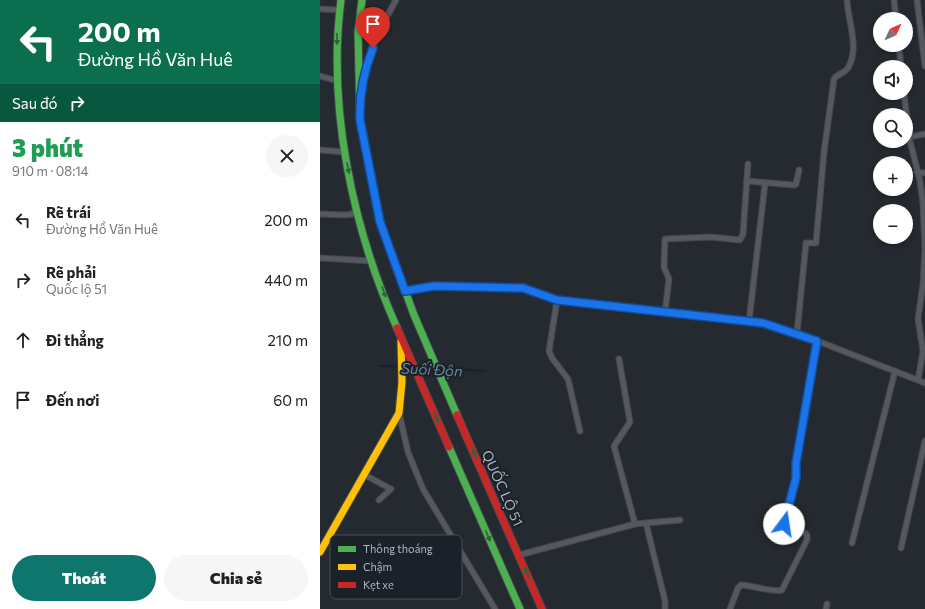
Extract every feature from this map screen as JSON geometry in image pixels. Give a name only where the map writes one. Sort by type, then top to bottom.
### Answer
[{"type":"main road","points":[[341,0],[337,30],[339,121],[360,227],[401,337],[520,609]]},
{"type":"main road","points":[[362,0],[358,32],[360,120],[380,222],[405,291]]},
{"type":"main road","name":"QUỐC LỘ 51","points":[[405,291],[542,609]]},
{"type":"main road","points":[[320,552],[399,413],[402,370],[401,337]]},
{"type":"street","points":[[359,103],[365,70],[377,37],[396,0]]},
{"type":"street","points":[[797,334],[806,243],[816,243],[824,152],[834,79],[844,73],[847,69],[853,48],[852,30],[847,0]]},
{"type":"street","points":[[894,0],[895,12]]},
{"type":"street","points":[[917,0],[925,66]]},
{"type":"street","points":[[320,9],[340,10]]},
{"type":"street","points":[[320,76],[338,81]]},
{"type":"street","points":[[913,136],[925,134]]},
{"type":"street","points":[[912,148],[921,189],[925,248],[924,284],[918,318],[923,351],[918,380]]},
{"type":"street","points":[[320,150],[345,152]]},
{"type":"street","points":[[665,312],[669,279],[664,267],[665,239],[711,237],[740,240],[744,234],[748,164]]},
{"type":"street","points":[[747,181],[766,184],[795,185],[799,170]]},
{"type":"street","points":[[917,172],[925,173]]},
{"type":"street","points":[[749,321],[766,184]]},
{"type":"street","points":[[320,214],[346,216],[357,214]]},
{"type":"street","points":[[320,258],[372,261]]},
{"type":"street","points":[[405,291],[434,286],[523,288],[557,300],[749,321],[771,325],[817,341],[925,383]]},
{"type":"street","points":[[557,300],[550,351],[552,358],[568,379],[580,431]]},
{"type":"street","points":[[730,609],[738,588],[741,585],[762,587],[776,591],[782,590],[807,540],[807,535],[805,533],[787,528],[784,524],[796,478],[796,457],[817,341]]},
{"type":"street","points":[[619,359],[630,422],[614,446],[635,524]]},
{"type":"street","points":[[852,543],[895,371]]},
{"type":"street","points":[[399,413],[408,452],[423,488],[451,535]]},
{"type":"street","points":[[902,548],[925,441]]},
{"type":"street","points":[[365,475],[391,489],[379,500]]},
{"type":"street","points":[[519,555],[635,524],[680,520]]},
{"type":"street","points":[[646,523],[665,602],[665,609]]},
{"type":"street","points":[[462,554],[495,609]]},
{"type":"waterway","name":"Suối Độn","points":[[379,366],[410,367]]},
{"type":"waterway","name":"Suối Độn","points":[[416,367],[434,368]]},
{"type":"waterway","name":"Suối Độn","points":[[440,368],[485,371]]},
{"type":"traffic: fast","points":[[341,0],[338,41],[338,83],[341,125],[347,167],[356,209],[368,250],[381,290],[397,328]]},
{"type":"traffic: fast","points":[[362,0],[358,32],[360,119],[380,222],[414,315],[457,415]]},
{"type":"traffic: fast","points":[[449,447],[520,609]]},
{"type":"traffic: slow","points":[[320,552],[399,413],[402,382],[401,341]]},
{"type":"traffic: jam","points":[[397,328],[449,447]]},
{"type":"traffic: jam","points":[[457,415],[542,609]]},
{"type":"route","points":[[373,48],[365,70],[359,103],[360,120],[380,222],[405,291],[434,286],[523,288],[557,300],[763,323],[817,341],[796,463],[796,478],[784,524]]}]
